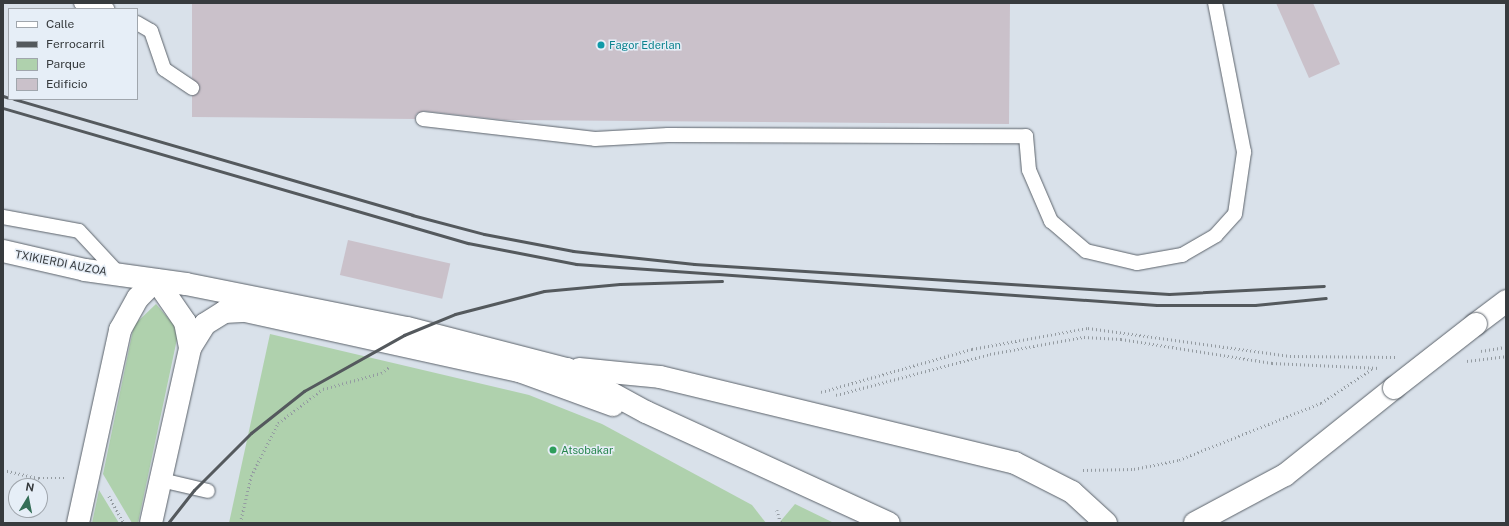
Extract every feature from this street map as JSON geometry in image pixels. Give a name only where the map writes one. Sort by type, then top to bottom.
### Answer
[{"type":"street","name":"TXIKIERDI AUZOA","points":[[3,251],[407,328],[568,369]]},
{"type":"street","points":[[78,523],[120,330],[138,298],[156,280],[185,322],[190,348],[151,523]]},
{"type":"street","points":[[1204,520],[1285,475],[1506,301]]},
{"type":"street","points":[[190,348],[214,316],[246,311],[519,371],[617,407],[646,412]]},
{"type":"street","points":[[568,369],[646,412],[889,523]]},
{"type":"street","points":[[568,369],[660,377],[1015,463],[1072,492],[1106,523]]},
{"type":"lane","points":[[81,3],[103,8]]},
{"type":"lane","points":[[424,119],[595,139],[668,135],[1026,136],[1028,170],[1051,221],[1086,251],[1137,263],[1182,255],[1216,235],[1235,214],[1244,152],[1215,3]]},
{"type":"lane","points":[[138,24],[151,31],[164,69],[192,88]]},
{"type":"lane","points":[[3,217],[79,232],[118,274]]},
{"type":"lane","points":[[161,480],[208,491]]},
{"type":"path","points":[[817,392],[972,349],[1088,328],[1290,356],[1399,357]]},
{"type":"path","points":[[827,398],[990,354],[1084,337],[1121,339],[1272,363],[1372,369],[1388,368]]},
{"type":"path","points":[[1476,351],[1506,347]]},
{"type":"path","points":[[1460,362],[1506,356]]},
{"type":"path","points":[[240,523],[251,476],[278,424],[323,389],[381,373],[391,361]]},
{"type":"path","points":[[1078,471],[1134,469],[1179,460],[1321,403],[1372,369]]},
{"type":"path","points":[[777,510],[781,523]]},
{"type":"green space","points":[[156,304],[174,325],[177,339],[138,523],[132,523],[103,474],[134,325]]},
{"type":"green space","points":[[270,334],[529,395],[602,424],[752,505],[766,523],[229,523]]},
{"type":"green space","points":[[99,490],[119,523],[92,523]]},
{"type":"green space","points":[[795,504],[834,523],[779,523]]},
{"type":"building","name":"Fagor Ederlan","points":[[192,3],[1010,3],[1009,124],[504,120],[424,111],[416,114],[415,119],[192,117],[192,96],[200,88],[192,78]]},
{"type":"building","points":[[1276,3],[1313,3],[1340,64],[1309,78]]},
{"type":"building","points":[[348,240],[450,264],[442,299],[340,275]]},
{"type":"railway","points":[[3,96],[8,98]]},
{"type":"railway","points":[[17,100],[412,215],[484,234],[573,251],[694,264],[1169,294],[1324,286]]},
{"type":"railway","points":[[3,108],[468,243],[576,264],[1157,305],[1255,305],[1326,298]]},
{"type":"railway","points":[[168,523],[194,490],[251,433],[304,391],[404,335],[455,314],[544,291],[620,284],[722,281]]},
{"type":"place","name":"Fagor Ederlan","points":[[601,45]]},
{"type":"place","name":"Atsobakar","points":[[553,450]]}]
